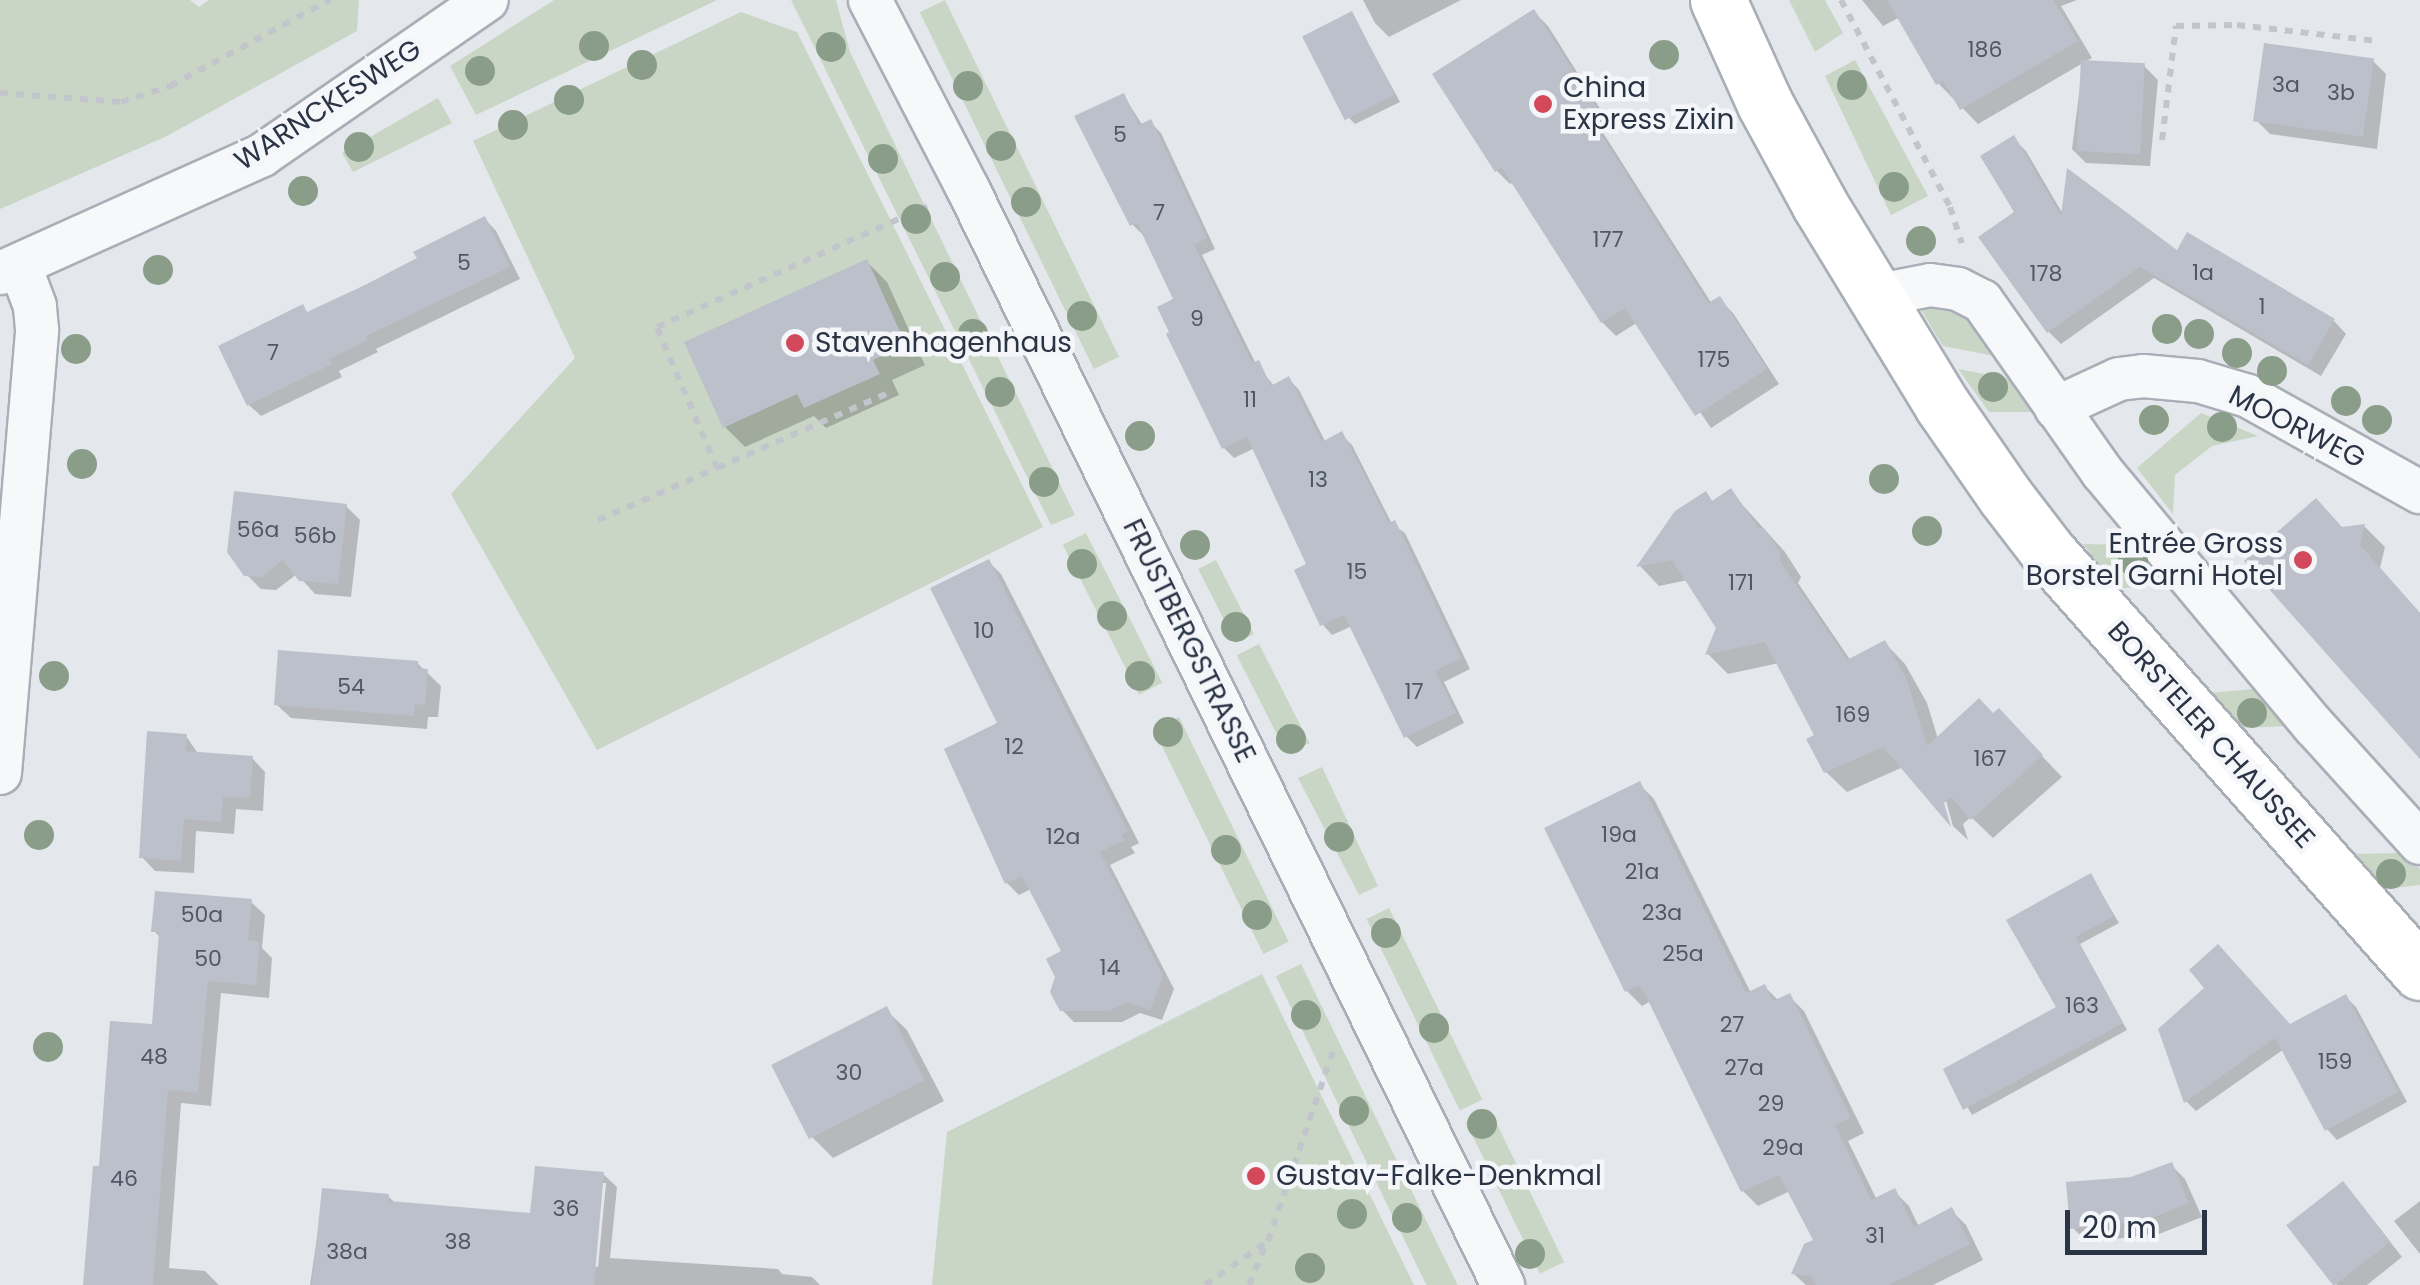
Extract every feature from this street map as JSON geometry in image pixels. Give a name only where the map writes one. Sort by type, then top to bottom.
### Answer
[{"type":"main road","name":"BORSTELER CHAUSSEE","points":[[1718,0],[1764,104],[1873,296],[1942,404],[2048,552],[2420,972]]},
{"type":"street","name":"FRUSTBERGSTRASSE","points":[[870,0],[968,189],[1503,1285]]},
{"type":"street","name":"WARNCKESWEG","points":[[10,270],[262,155],[457,8]]},
{"type":"street","points":[[0,773],[37,330],[35,306],[10,270]]},
{"type":"street","points":[[1873,296],[1930,285],[1958,289],[1982,301],[2103,473],[2314,726],[2420,842]]},
{"type":"street","name":"MOORWEG","points":[[2056,408],[2119,379],[2142,376],[2198,381],[2248,396],[2420,492]]},
{"type":"path","points":[[0,93],[120,102],[170,86],[330,0]]},
{"type":"path","points":[[1842,0],[1950,207],[1982,301]]},
{"type":"path","points":[[2162,140],[2176,26],[2237,25],[2377,40]]},
{"type":"path","points":[[717,468],[658,326],[968,189]]},
{"type":"path","points":[[598,520],[886,394]]},
{"type":"path","points":[[1249,1285],[1268,1241],[1356,983]]},
{"type":"path","points":[[1205,1285],[1268,1241]]},
{"type":"green space","points":[[0,0],[190,0],[199,7],[209,0],[359,0],[357,31],[167,136],[0,209]]},
{"type":"green space","points":[[554,0],[717,0],[476,115],[450,66]]},
{"type":"green space","points":[[791,0],[836,0],[850,52],[1075,515],[1051,525]]},
{"type":"green space","points":[[945,0],[1119,357],[1094,369],[920,12]]},
{"type":"green space","points":[[1789,0],[1825,0],[1843,33],[1815,52]]},
{"type":"green space","points":[[741,12],[797,32],[1043,527],[597,750],[451,494],[575,358],[473,141]]},
{"type":"green space","points":[[1855,60],[1928,196],[1891,215],[1825,76]]},
{"type":"green space","points":[[438,98],[452,123],[353,172],[342,153]]},
{"type":"green space","points":[[1940,301],[1959,305],[1995,356],[1943,346],[1920,308]]},
{"type":"green space","points":[[1958,369],[2010,379],[2033,412],[1989,412]]},
{"type":"green space","points":[[2201,413],[2258,436],[2212,446],[2175,475],[2173,514],[2137,468]]},
{"type":"green space","points":[[1086,533],[1162,683],[1139,694],[1063,545]]},
{"type":"green space","points":[[2083,544],[2129,545],[2161,584],[2116,589]]},
{"type":"green space","points":[[1216,560],[1254,634],[1236,643],[1198,569]]},
{"type":"green space","points":[[1259,644],[1309,743],[1287,754],[1237,655]]},
{"type":"green space","points":[[2254,689],[2287,726],[2242,728],[2208,693]]},
{"type":"green space","points":[[1179,717],[1289,942],[1263,954],[1154,729]]},
{"type":"green space","points":[[1322,767],[1378,886],[1359,895],[1298,778]]},
{"type":"green space","points":[[2404,853],[2420,869],[2420,885],[2385,889],[2354,854]]},
{"type":"green space","points":[[1389,908],[1482,1099],[1460,1110],[1367,919]]},
{"type":"green space","points":[[1301,964],[1457,1285],[1426,1285],[1276,976]]},
{"type":"green space","points":[[1262,974],[1414,1285],[932,1285],[947,1132]]},
{"type":"green space","points":[[1490,1110],[1564,1262],[1540,1274],[1466,1122]]},
{"type":"building","points":[[1887,0],[2053,0],[2078,41],[1960,110],[1943,81],[1936,85]]},
{"type":"building","points":[[1534,9],[1597,108],[1588,114],[1708,303],[1720,296],[1767,369],[1695,416],[1625,308],[1601,323],[1502,168],[1495,172],[1432,74]]},
{"type":"building","points":[[1352,11],[1395,95],[1345,120],[1302,36]]},
{"type":"building","points":[[2264,43],[2374,58],[2363,137],[2253,121]]},
{"type":"building","points":[[2081,60],[2145,63],[2140,154],[2076,151]]},
{"type":"building","points":[[1124,93],[1139,125],[1151,119],[1207,238],[1194,245],[1252,363],[1259,360],[1271,386],[1289,376],[1322,442],[1342,431],[1389,523],[1395,520],[1461,658],[1435,671],[1456,713],[1404,738],[1344,615],[1320,626],[1294,570],[1306,564],[1247,437],[1222,449],[1166,334],[1169,332],[1157,307],[1173,299],[1137,223],[1130,226],[1074,116]]},
{"type":"building","points":[[2014,135],[2061,216],[2067,168],[2177,250],[2187,232],[2335,319],[2308,365],[2140,267],[2047,333],[1978,237],[2014,212],[1980,156]]},
{"type":"building","points":[[485,216],[510,267],[366,336],[368,340],[329,359],[332,364],[247,406],[218,346],[303,304],[307,312],[365,285],[417,258],[413,252]]},
{"type":"building","name":"Stavenhagenhaus","points":[[867,259],[906,345],[873,360],[880,374],[804,408],[797,394],[723,428],[684,342]]},
{"type":"building","points":[[1731,488],[1758,528],[1764,528],[1781,554],[1779,560],[1847,660],[1885,640],[1907,680],[1927,746],[1979,698],[1993,713],[1999,708],[2043,755],[1971,820],[1951,797],[1944,803],[1951,827],[1883,747],[1824,773],[1806,739],[1814,735],[1765,642],[1705,655],[1716,628],[1672,560],[1636,567],[1675,511],[1706,491],[1712,501]]},
{"type":"building","points":[[234,491],[347,504],[338,584],[299,581],[283,560],[261,577],[244,576],[227,552]]},
{"type":"building","points":[[2316,498],[2342,527],[2365,524],[2360,545],[2420,613],[2420,759],[2244,561]]},
{"type":"building","points":[[989,559],[1128,831],[1121,835],[1125,840],[1100,852],[1163,976],[1150,1010],[1127,1002],[1109,1011],[1060,1011],[1050,992],[1055,977],[1046,959],[1061,951],[1022,876],[1005,884],[944,749],[997,723],[930,588]]},
{"type":"building","points":[[278,650],[418,661],[418,668],[428,669],[425,705],[415,704],[414,716],[274,705]]},
{"type":"building","points":[[147,731],[187,734],[186,751],[253,756],[250,798],[223,797],[221,822],[184,819],[181,861],[139,858]]},
{"type":"building","points":[[1640,781],[1746,993],[1765,984],[1773,1001],[1790,993],[1851,1118],[1835,1125],[1871,1200],[1895,1188],[1914,1227],[1952,1207],[1970,1244],[1889,1285],[1816,1285],[1811,1276],[1791,1274],[1804,1244],[1813,1240],[1779,1175],[1741,1192],[1644,992],[1638,986],[1625,992],[1544,828]]},
{"type":"building","points":[[2091,873],[2114,916],[2076,937],[2123,1023],[1963,1110],[1943,1069],[2056,1007],[2006,920]]},
{"type":"building","points":[[155,891],[252,899],[248,940],[260,942],[256,985],[208,981],[198,1093],[168,1090],[153,1285],[83,1285],[93,1166],[99,1166],[110,1021],[152,1024],[159,932],[151,932]]},
{"type":"building","points":[[2218,944],[2290,1024],[2346,994],[2398,1092],[2325,1131],[2275,1038],[2184,1103],[2158,1029],[2204,988],[2189,970]]},
{"type":"building","points":[[887,1006],[925,1080],[809,1139],[771,1065]]},
{"type":"building","points":[[2172,1162],[2189,1203],[2144,1221],[2070,1229],[2066,1182],[2131,1177]]},
{"type":"building","points":[[535,1166],[604,1172],[594,1285],[312,1285],[322,1188],[389,1194],[389,1201],[530,1213]]},
{"type":"building","points":[[2343,1181],[2390,1242],[2333,1285],[2286,1225]]},
{"type":"place","name":"China Express Zixin","points":[[1543,104]]},
{"type":"place","name":"Stavenhagenhaus","points":[[795,343]]},
{"type":"place","name":"Entrée Gross Borstel Garni Hotel","points":[[2303,560]]},
{"type":"place","name":"Gustav-Falke-Denkmal","points":[[1256,1176]]}]
